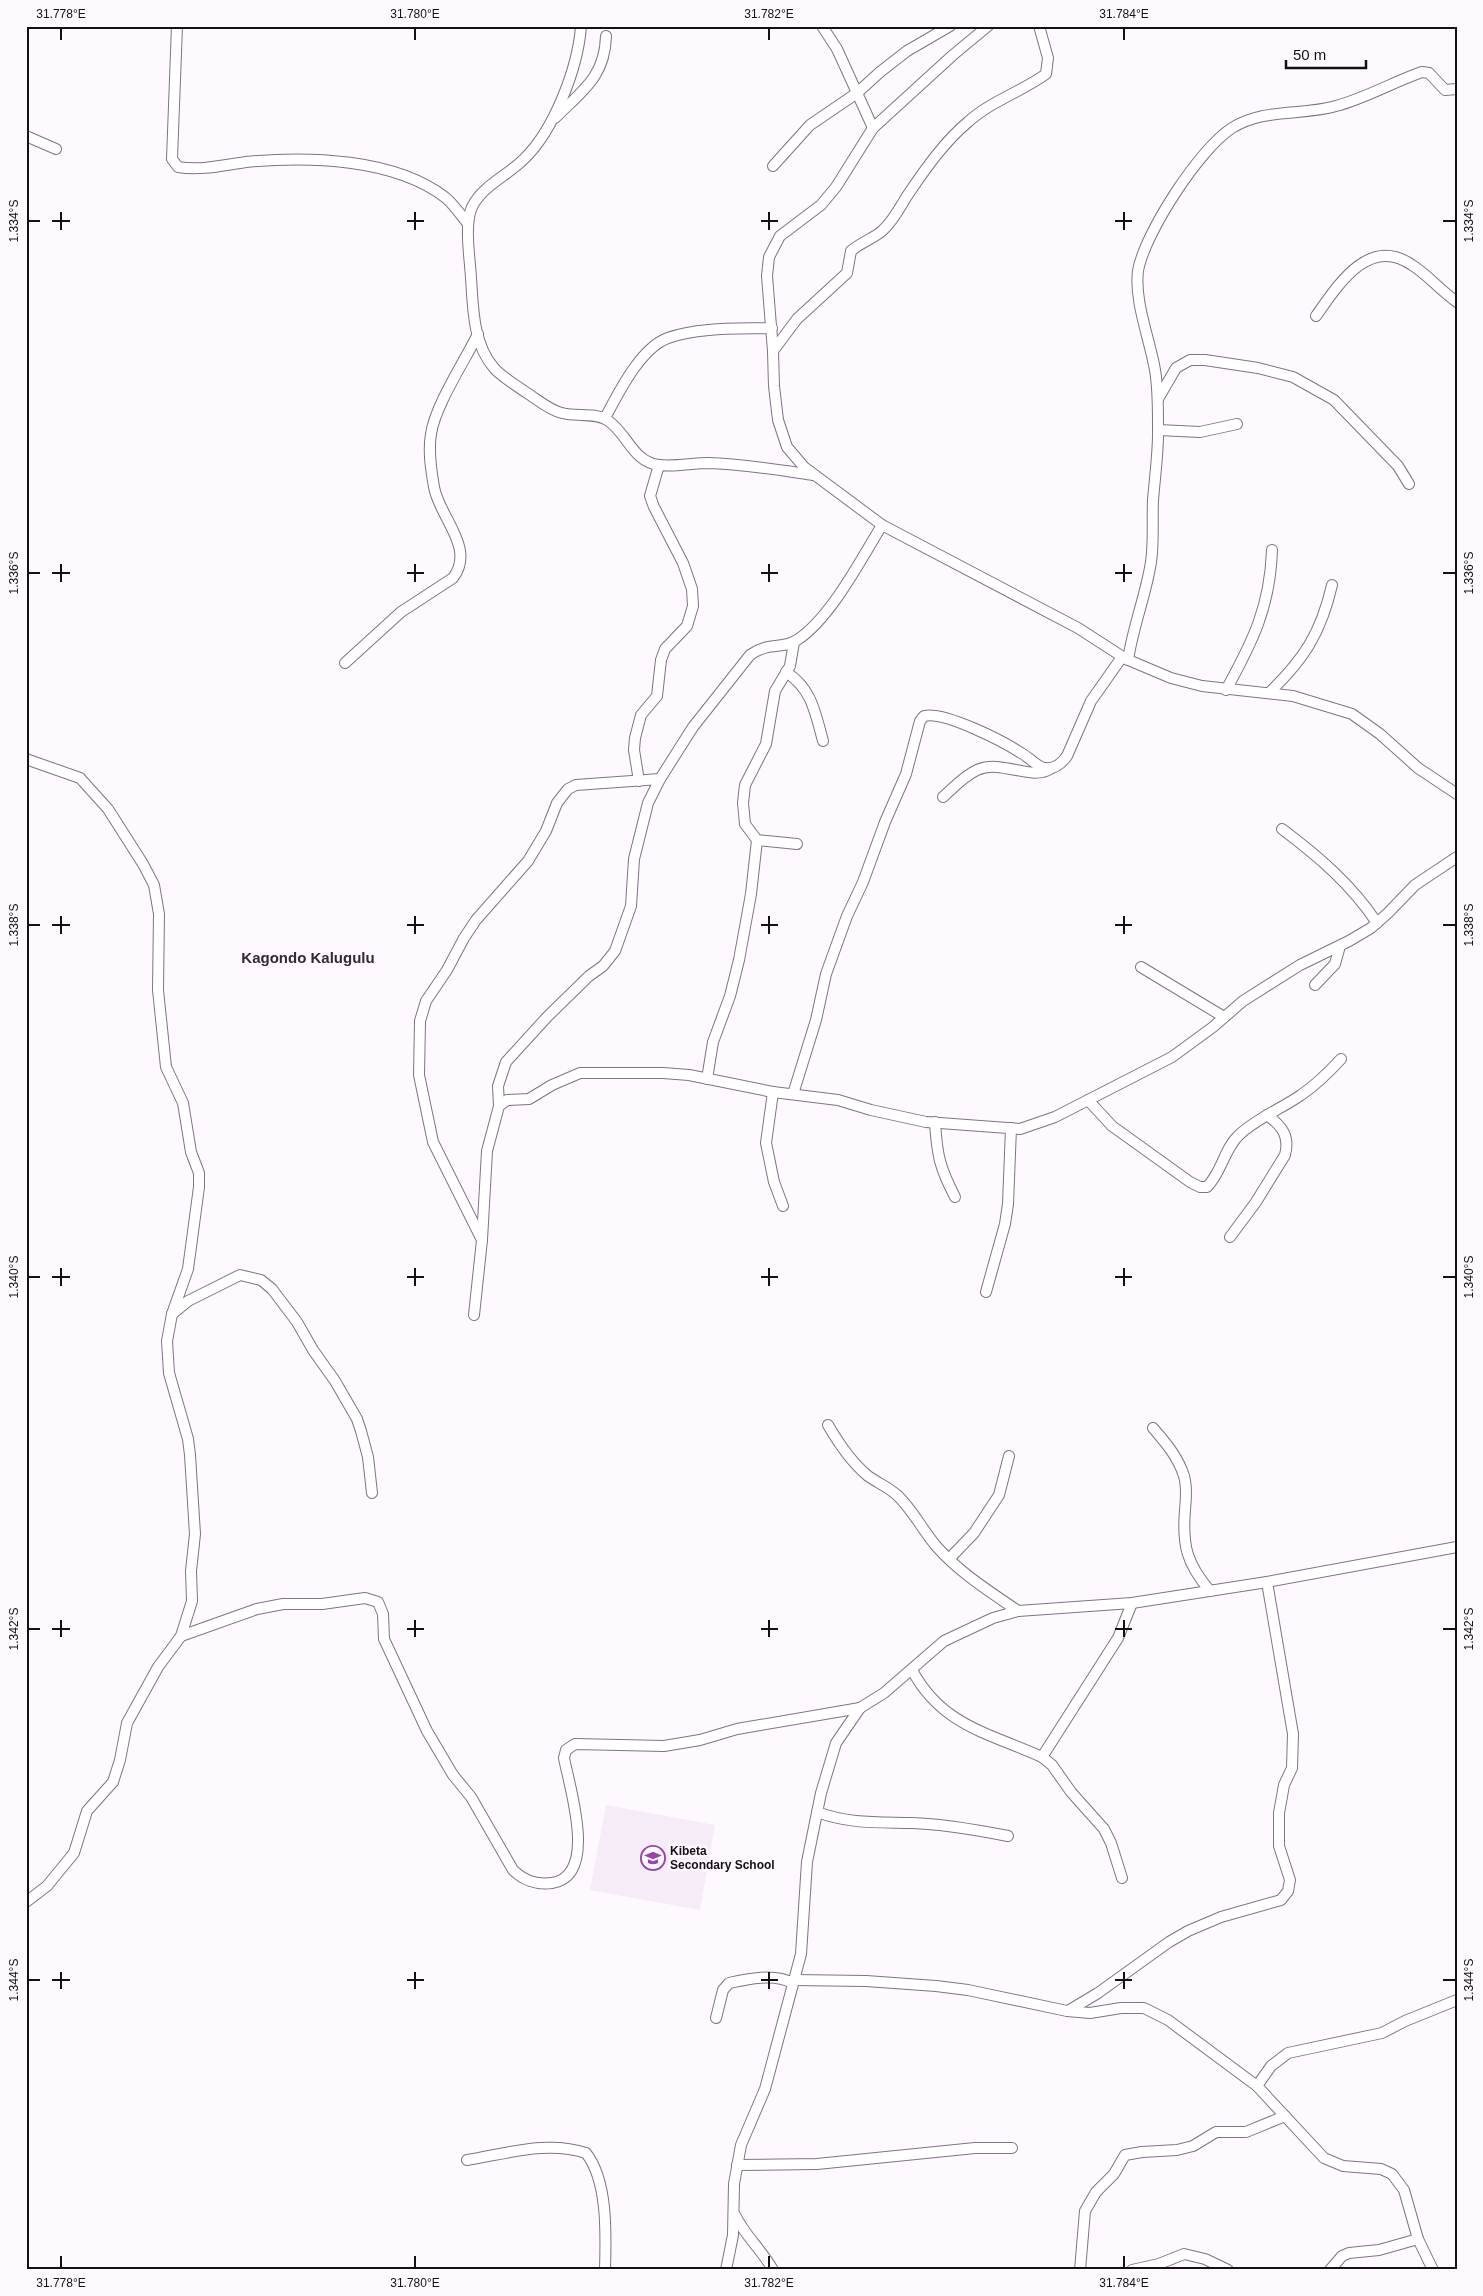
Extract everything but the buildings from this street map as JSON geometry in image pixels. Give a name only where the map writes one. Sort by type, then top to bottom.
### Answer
[{"type":"street","points":[[177,26],[172,159],[178,167],[208,168],[246,162],[303,160],[332,160],[373,166],[415,181],[446,198],[468,224]]},
{"type":"street","points":[[553,121],[574,64],[581,26]]},
{"type":"street","points":[[822,26],[837,49],[873,128]]},
{"type":"street","points":[[773,166],[810,125],[857,93],[880,72],[907,52],[950,26]]},
{"type":"street","points":[[988,26],[953,55],[873,128],[831,193],[821,205],[780,236],[769,257],[767,276],[774,351],[774,386],[778,420],[787,447],[814,475],[882,525],[1078,628],[1125,658],[1171,678],[1226,690],[1293,696],[1352,714],[1380,734],[1418,768],[1457,794]]},
{"type":"street","points":[[774,351],[797,319],[847,273],[851,251],[888,225],[916,183],[952,137],[996,101],[1034,83],[1046,74],[1048,58],[1039,26]]},
{"type":"street","points":[[606,36],[603,61],[598,73],[589,86],[553,121],[524,159],[478,197],[471,210],[468,224],[474,312],[480,346],[494,369],[545,405],[564,414],[605,418],[616,426],[635,453],[646,462],[659,465],[708,463],[771,468],[814,475]]},
{"type":"street","points":[[942,797],[977,770],[990,766],[1039,773],[1062,763],[1092,701],[1125,658],[1151,562],[1158,430],[1155,369],[1138,293],[1138,272],[1144,250],[1153,230],[1188,176],[1211,146],[1231,129],[1249,119],[1274,113],[1296,113],[1336,106],[1373,94],[1422,72],[1430,74],[1445,90],[1457,89]]},
{"type":"street","points":[[26,136],[56,150]]},
{"type":"street","points":[[1316,316],[1355,268],[1376,256],[1388,256],[1410,263],[1457,302]]},
{"type":"street","points":[[605,418],[632,370],[666,338],[714,331],[772,328]]},
{"type":"street","points":[[345,663],[401,612],[453,578],[459,571],[461,552],[458,540],[434,489],[430,458],[430,435],[434,417],[478,334]]},
{"type":"street","points":[[1158,400],[1176,368],[1190,360],[1205,360],[1258,368],[1293,377],[1334,400],[1398,466],[1409,484]]},
{"type":"street","points":[[1158,430],[1200,432],[1237,424]]},
{"type":"street","points":[[639,781],[634,750],[641,714],[657,696],[661,660],[666,649],[687,626],[693,606],[692,589],[683,563],[650,496],[659,465]]},
{"type":"street","points":[[474,1315],[482,1240],[487,1151],[499,1106],[498,1086],[506,1062],[548,1016],[589,976],[603,966],[615,951],[631,906],[634,859],[648,803],[660,779],[693,727],[750,655],[760,648],[794,642],[804,636],[830,606],[852,575],[882,525]]},
{"type":"street","points":[[1226,690],[1261,619],[1270,581],[1272,550]]},
{"type":"street","points":[[1269,693],[1291,672],[1319,628],[1332,584]]},
{"type":"street","points":[[707,1079],[713,1042],[730,996],[739,960],[751,894],[757,840],[746,824],[743,803],[745,785],[750,772],[763,752],[775,692],[790,666],[794,642]]},
{"type":"street","points":[[786,672],[799,680],[806,690],[814,708],[823,741]]},
{"type":"street","points":[[794,1094],[816,1020],[826,974],[847,916],[863,882],[885,822],[906,774],[920,721],[924,716],[930,714],[941,717],[967,726],[1012,748],[1042,767],[1053,767]]},
{"type":"street","points":[[26,759],[80,778],[108,809],[154,885],[159,914],[158,990],[166,1066],[183,1103],[191,1152],[199,1173],[199,1187],[188,1269],[172,1314],[167,1341],[168,1366],[188,1439],[195,1534],[191,1571],[192,1601],[181,1636],[158,1667],[131,1715],[124,1735],[120,1760],[113,1782],[87,1811],[74,1853],[47,1886],[26,1902]]},
{"type":"street","points":[[482,1240],[446,1172],[433,1142],[428,1121],[419,1075],[420,1021],[426,1002],[476,920],[536,851],[557,803],[568,789],[576,785],[660,779]]},
{"type":"street","points":[[1282,828],[1335,872],[1357,896],[1377,923]]},
{"type":"street","points":[[757,840],[797,844]]},
{"type":"street","points":[[499,1106],[507,1100],[529,1099],[552,1085],[580,1073],[663,1073],[707,1079],[773,1092],[838,1100],[871,1110],[935,1122],[1020,1129],[1055,1117],[1172,1056],[1224,1018],[1243,1001],[1300,965],[1340,946],[1377,923],[1415,885],[1457,857]]},
{"type":"street","points":[[1315,984],[1335,964],[1340,946]]},
{"type":"street","points":[[1141,967],[1224,1018]]},
{"type":"street","points":[[1088,1100],[1112,1126],[1190,1182],[1200,1187],[1207,1187],[1214,1181],[1237,1136],[1249,1126],[1301,1095],[1320,1081],[1342,1059]]},
{"type":"street","points":[[773,1092],[766,1143],[774,1182],[783,1206]]},
{"type":"street","points":[[1230,1237],[1264,1190],[1285,1155],[1287,1139],[1285,1134],[1279,1124],[1267,1115]]},
{"type":"street","points":[[935,1122],[936,1148],[941,1170],[955,1197]]},
{"type":"street","points":[[986,1292],[1005,1224],[1008,1204],[1011,1128]]},
{"type":"street","points":[[172,1314],[188,1301],[240,1275],[260,1280],[272,1289],[297,1322],[357,1419],[368,1457],[372,1493]]},
{"type":"street","points":[[828,1425],[840,1446],[853,1461],[868,1476],[896,1495],[949,1560],[1018,1611]]},
{"type":"street","points":[[1153,1428],[1177,1458],[1185,1478],[1183,1531],[1187,1556],[1195,1573],[1210,1591]]},
{"type":"street","points":[[949,1560],[974,1533],[999,1495],[1009,1456]]},
{"type":"street","points":[[181,1636],[257,1608],[283,1604],[322,1604],[365,1598],[378,1602],[383,1614],[384,1639],[387,1646],[432,1739],[453,1775],[471,1797],[513,1870],[522,1878],[539,1883],[553,1883],[570,1872],[577,1857],[577,1821],[564,1758],[570,1746],[589,1742],[664,1746],[700,1740],[737,1729],[860,1708],[884,1693],[944,1641],[993,1618],[1018,1611],[1132,1603],[1267,1582],[1457,1547]]},
{"type":"street","points":[[1067,2011],[1098,1994],[1169,1942],[1188,1931],[1221,1917],[1281,1900],[1288,1891],[1290,1880],[1280,1846],[1279,1813],[1284,1785],[1292,1768],[1294,1734],[1267,1582]]},
{"type":"street","points":[[1042,1757],[1066,1715],[1118,1638],[1132,1603]]},
{"type":"street","points":[[912,1670],[930,1697],[954,1719],[969,1728],[1042,1757],[1052,1765],[1071,1792],[1104,1829],[1111,1843],[1122,1878]]},
{"type":"street","points":[[726,2270],[733,2235],[734,2184],[737,2165],[747,2130],[765,2089],[804,1940],[807,1862],[817,1812],[832,1754],[845,1729],[860,1708]]},
{"type":"street","points":[[817,1812],[836,1819],[854,1822],[942,1826],[1008,1836]]},
{"type":"street","points":[[716,2018],[723,1990],[729,1983],[765,1978],[782,1979],[792,1982],[866,1981],[936,1986],[968,1990],[1067,2011],[1090,2013],[1121,2008],[1144,2008],[1168,2020],[1257,2086],[1324,2158],[1343,2166],[1381,2169],[1392,2174],[1404,2190],[1418,2238],[1433,2270]]},
{"type":"street","points":[[1257,2086],[1271,2066],[1288,2053],[1382,2032],[1457,2000]]},
{"type":"street","points":[[1080,2270],[1085,2211],[1096,2192],[1114,2174],[1125,2155],[1177,2150],[1193,2146],[1216,2132],[1246,2132],[1285,2116]]},
{"type":"street","points":[[467,2160],[545,2146],[572,2148],[586,2153],[599,2175],[605,2240],[605,2270]]},
{"type":"street","points":[[737,2165],[817,2164],[975,2148],[1012,2148]]},
{"type":"street","points":[[734,2214],[747,2237],[762,2251],[773,2270]]},
{"type":"street","points":[[1330,2270],[1342,2256],[1349,2253],[1379,2250],[1418,2238]]},
{"type":"street","points":[[1132,2270],[1159,2264],[1184,2254],[1199,2257],[1228,2270]]},
{"type":"shaded area","name":"Kibeta Secondary School","points":[[606,1805],[715,1825],[700,1910],[590,1890]]},
{"type":"place","name":"Kibeta Secondary School","points":[[653,1858]]},
{"type":"district","name":"Kagondo Kalugulu","points":[[308,958]]}]
